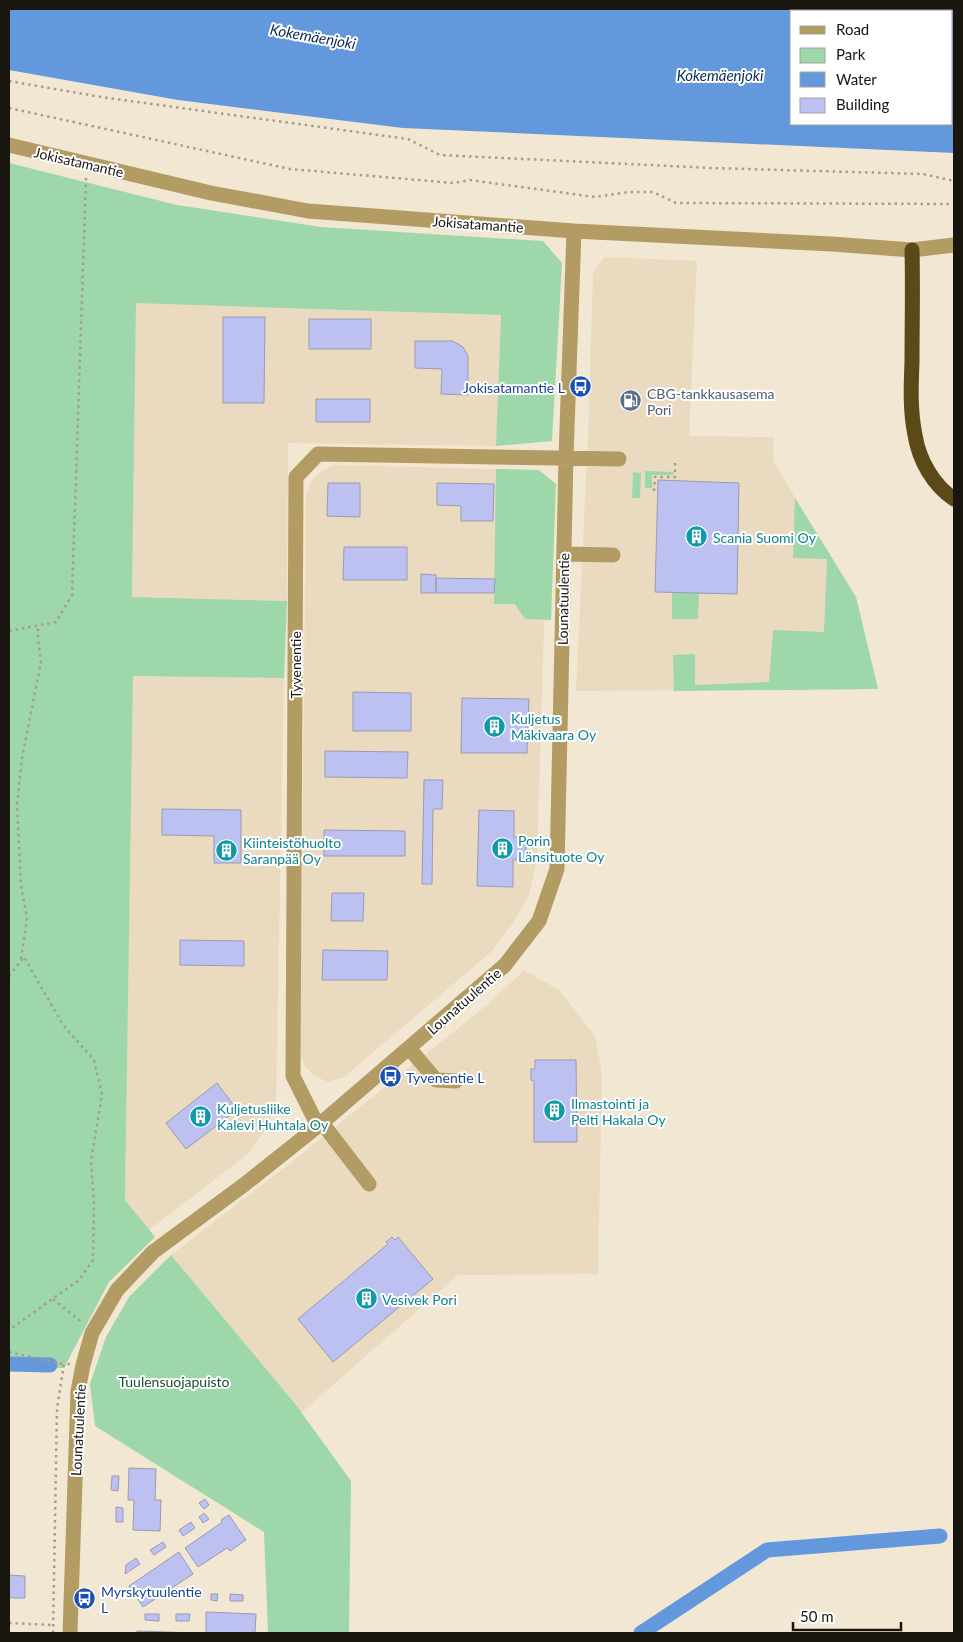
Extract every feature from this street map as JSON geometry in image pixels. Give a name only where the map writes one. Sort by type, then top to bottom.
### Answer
[{"type":"highway","points":[[912,250],[911,395],[915,434],[918,449],[931,476],[954,499]]},
{"type":"street","name":"Jokisatamantie","points":[[9,145],[211,193],[308,211],[574,231],[832,244],[912,250],[954,245]]},
{"type":"street","name":"Lounatuulentie","points":[[70,1633],[78,1390],[92,1333],[117,1290],[153,1252],[245,1184],[320,1125],[505,965],[540,921],[557,869],[566,457],[574,231]]},
{"type":"street","name":"Tyvenentie","points":[[369,1184],[320,1125],[293,1076],[296,476],[318,454],[618,459]]},
{"type":"street","points":[[564,554],[613,555]]},
{"type":"street","points":[[409,1048],[436,1080],[456,1081]]},
{"type":"path","points":[[9,81],[101,97],[408,139],[440,155],[711,168],[923,174],[954,181]]},
{"type":"path","points":[[9,108],[290,169],[453,183],[470,180],[595,197],[629,192],[653,192],[676,203],[954,204]]},
{"type":"path","points":[[9,631],[56,622],[72,594],[86,163]]},
{"type":"path","points":[[654,491],[655,477],[675,478],[675,460]]},
{"type":"path","points":[[9,976],[21,960],[27,918],[21,886],[17,804],[22,758],[41,662],[38,625]]},
{"type":"path","points":[[9,1330],[79,1280],[93,1260],[94,1204],[91,1161],[102,1094],[94,1060],[64,1025],[24,957],[21,960]]},
{"type":"path","points":[[53,1298],[79,1320],[96,1326]]},
{"type":"path","points":[[9,1352],[64,1364],[83,1365]]},
{"type":"path","points":[[53,1633],[57,1408],[64,1364]]},
{"type":"path","points":[[9,1623],[53,1625]]},
{"type":"shaded area","points":[[604,257],[697,261],[689,436],[773,437],[774,463],[856,597],[878,689],[576,691],[588,435],[593,272]]},
{"type":"shaded area","points":[[136,302],[501,315],[496,446],[288,443],[287,601],[132,597]]},
{"type":"shaded area","points":[[334,465],[496,469],[495,594],[545,596],[537,860],[529,895],[513,923],[490,953],[344,1077],[328,1082],[315,1076],[305,1067],[300,1052],[306,497],[311,481],[322,470]]},
{"type":"shaded area","points":[[133,676],[284,678],[276,1103],[266,1129],[248,1154],[149,1230],[125,1201]]},
{"type":"shaded area","points":[[524,970],[559,990],[595,1036],[602,1074],[598,1274],[458,1275],[301,1413],[171,1255],[284,1168],[487,1005]]},
{"type":"green space","points":[[9,163],[177,205],[321,227],[543,241],[562,263],[552,441],[496,446],[501,315],[136,303],[132,597],[287,601],[284,678],[133,676],[125,1200],[155,1237],[109,1282],[64,1368],[9,1366]]},
{"type":"green space","points":[[496,469],[539,470],[556,484],[551,620],[525,619],[515,604],[494,604]]},
{"type":"green space","points":[[645,471],[674,472],[673,475],[652,475],[652,488],[645,488]]},
{"type":"green space","points":[[633,472],[641,473],[640,498],[632,498]]},
{"type":"green space","points":[[795,498],[856,597],[878,689],[674,691],[673,655],[695,654],[695,685],[769,682],[773,630],[824,632],[827,559],[793,558]]},
{"type":"green space","points":[[672,593],[699,593],[698,619],[672,619]]},
{"type":"green space","name":"Tuulensuojapuisto","points":[[171,1255],[296,1405],[351,1481],[349,1633],[268,1633],[264,1532],[95,1426],[90,1384],[106,1337],[129,1297]]},
{"type":"water","name":"Kokemäenjoki","points":[[9,9],[954,9],[954,153],[403,128],[178,100],[9,70]]},
{"type":"building","points":[[223,317],[265,317],[264,403],[223,403]]},
{"type":"building","points":[[309,319],[371,319],[371,349],[309,349]]},
{"type":"building","points":[[415,341],[453,341],[463,347],[468,356],[468,395],[441,394],[442,369],[415,368]]},
{"type":"building","points":[[316,399],[370,399],[370,422],[316,422]]},
{"type":"building","name":"Scania Suomi Oy","points":[[658,480],[739,483],[737,594],[655,592]]},
{"type":"building","points":[[328,483],[360,483],[360,517],[327,516]]},
{"type":"building","points":[[437,483],[494,484],[493,521],[461,521],[461,506],[437,505]]},
{"type":"building","points":[[344,547],[407,547],[407,580],[343,580]]},
{"type":"building","points":[[421,574],[436,575],[436,593],[421,593]]},
{"type":"building","points":[[436,578],[495,579],[494,593],[436,593]]},
{"type":"building","points":[[353,692],[411,693],[411,731],[353,731]]},
{"type":"building","name":"Kuljetus Mäkivaara Oy","points":[[462,698],[529,699],[527,753],[461,753]]},
{"type":"building","points":[[325,751],[408,752],[407,778],[325,777]]},
{"type":"building","points":[[424,780],[443,780],[442,809],[433,809],[432,884],[422,884]]},
{"type":"building","name":"Kiinteistöhuolto Saranpää Oy","points":[[162,809],[241,810],[241,863],[214,863],[214,836],[162,835]]},
{"type":"building","name":"Porin Länsituote Oy","points":[[479,810],[514,811],[514,837],[526,837],[526,860],[513,860],[513,887],[477,886]]},
{"type":"building","points":[[324,830],[405,831],[405,856],[324,856]]},
{"type":"building","points":[[332,893],[364,893],[363,921],[331,921]]},
{"type":"building","points":[[180,940],[244,941],[244,966],[180,965]]},
{"type":"building","points":[[323,950],[388,951],[387,980],[322,980]]},
{"type":"building","name":"Ilmastointi ja Pelti Hakala Oy","points":[[535,1060],[576,1060],[577,1142],[534,1142],[534,1081],[531,1080],[531,1069],[535,1069]]},
{"type":"building","name":"Kuljetusliike Kalevi Huhtala Oy","points":[[217,1083],[237,1110],[186,1149],[166,1123]]},
{"type":"building","name":"Vesivek Pori","points":[[392,1237],[395,1240],[398,1237],[433,1279],[333,1362],[298,1319],[388,1244],[386,1242]]},
{"type":"building","points":[[129,1468],[156,1469],[155,1500],[161,1500],[160,1531],[133,1530],[134,1500],[128,1500]]},
{"type":"building","points":[[112,1476],[119,1476],[118,1491],[111,1490]]},
{"type":"building","points":[[205,1499],[209,1505],[204,1509],[199,1503]]},
{"type":"building","points":[[116,1507],[123,1508],[123,1522],[116,1522]]},
{"type":"building","points":[[204,1513],[209,1519],[203,1523],[199,1517]]},
{"type":"building","points":[[229,1515],[246,1540],[230,1551],[227,1548],[198,1567],[185,1548],[221,1523],[222,1519]]},
{"type":"building","points":[[191,1522],[195,1528],[183,1536],[179,1530]]},
{"type":"building","points":[[163,1542],[166,1547],[154,1555],[150,1550]]},
{"type":"building","points":[[179,1552],[193,1574],[143,1607],[129,1586]]},
{"type":"building","points":[[136,1558],[140,1564],[125,1574],[126,1565]]},
{"type":"building","points":[[9,1575],[25,1576],[25,1598],[11,1598],[9,1596]]},
{"type":"building","points":[[211,1594],[218,1594],[217,1601],[211,1600]]},
{"type":"building","points":[[230,1594],[243,1595],[243,1601],[230,1601]]},
{"type":"building","points":[[206,1612],[256,1614],[255,1633],[206,1633]]},
{"type":"building","points":[[145,1614],[159,1614],[159,1621],[145,1620]]},
{"type":"building","points":[[176,1614],[190,1614],[189,1621],[176,1621]]},
{"type":"building","points":[[137,1631],[197,1633],[137,1633]]},
{"type":"waterway","points":[[9,1364],[50,1365]]},
{"type":"waterway","points":[[641,1633],[767,1550],[940,1536]]},
{"type":"place","name":"Jokisatamantie L","points":[[581,387]]},
{"type":"place","name":"CBG-tankkausasema Pori","points":[[631,401]]},
{"type":"place","name":"Scania Suomi Oy","points":[[697,537]]},
{"type":"place","name":"Kuljetus Mäkivaara Oy","points":[[495,726]]},
{"type":"place","name":"Porin Länsituote Oy","points":[[502,848]]},
{"type":"place","name":"Kiinteistöhuolto Saranpää Oy","points":[[227,850]]},
{"type":"place","name":"Tyvenentie L","points":[[390,1077]]},
{"type":"place","name":"Ilmastointi ja Pelti Hakala Oy","points":[[555,1111]]},
{"type":"place","name":"Kuljetusliike Kalevi Huhtala Oy","points":[[201,1116]]},
{"type":"place","name":"Vesivek Pori","points":[[366,1299]]},
{"type":"place","name":"Myrskytuulentie L","points":[[85,1599]]}]
